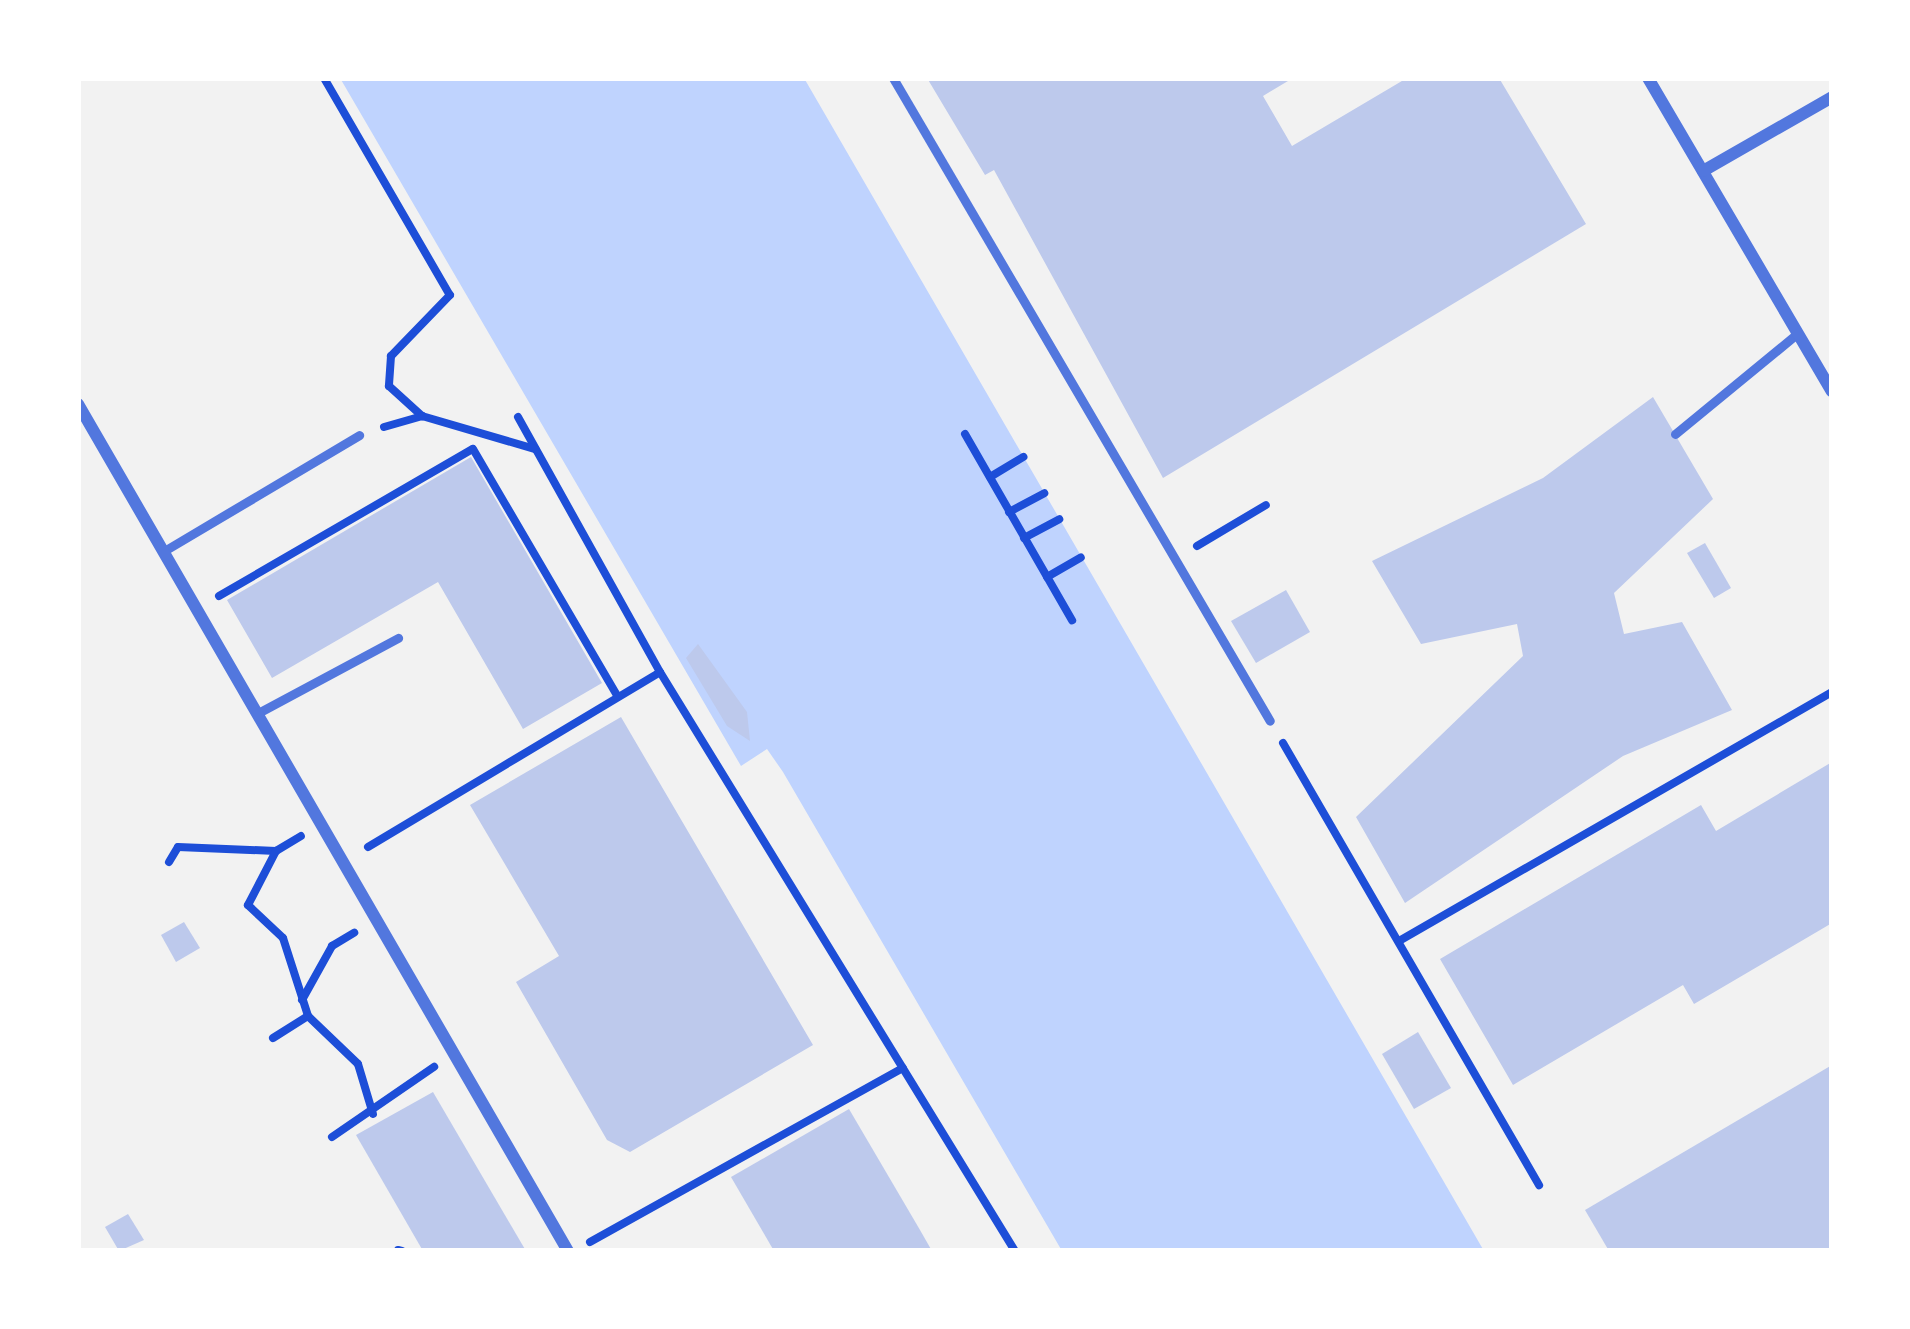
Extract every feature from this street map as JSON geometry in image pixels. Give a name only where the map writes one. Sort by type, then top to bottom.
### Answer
[{"type":"street","points":[[1648,78],[1832,391]]},
{"type":"street","points":[[1703,171],[1832,97]]},
{"type":"street","points":[[78,404],[571,1251]]},
{"type":"lane","points":[[893,78],[1270,721]]},
{"type":"lane","points":[[1675,434],[1798,333]]},
{"type":"lane","points":[[164,551],[359,435]]},
{"type":"lane","points":[[258,712],[398,638]]},
{"type":"path","points":[[324,78],[450,295],[392,356],[389,386],[422,416],[535,449]]},
{"type":"path","points":[[359,435],[422,416]]},
{"type":"path","points":[[518,418],[660,672],[1015,1251]]},
{"type":"path","points":[[965,434],[1072,620]]},
{"type":"path","points":[[197,608],[473,449],[618,698]]},
{"type":"path","points":[[990,477],[1023,457]]},
{"type":"path","points":[[1009,512],[1044,493]]},
{"type":"path","points":[[1175,559],[1266,506]]},
{"type":"path","points":[[1024,538],[1059,519]]},
{"type":"path","points":[[1047,577],[1081,557]]},
{"type":"path","points":[[344,861],[660,672]]},
{"type":"path","points":[[1399,941],[1832,692]]},
{"type":"path","points":[[1270,721],[1539,1185]]},
{"type":"path","points":[[169,862],[178,847],[276,851],[248,905],[283,938],[308,1016],[358,1064],[374,1114]]},
{"type":"path","points":[[301,1001],[332,946]]},
{"type":"path","points":[[273,1038],[308,1016]]},
{"type":"path","points":[[571,1251],[903,1068]]},
{"type":"path","points":[[332,1137],[374,1114],[410,1080]]},
{"type":"water","points":[[340,78],[804,78],[1484,1251],[1062,1251],[783,772],[767,749],[741,766]]},
{"type":"building","points":[[927,78],[1293,78],[1263,96],[1292,146],[1407,78],[1499,78],[1586,224],[1163,478],[994,170],[985,175]]},
{"type":"building","points":[[1653,397],[1713,499],[1614,593],[1624,634],[1682,622],[1732,710],[1623,756],[1405,903],[1356,817],[1523,656],[1517,624],[1421,644],[1372,561],[1543,478]]},
{"type":"building","points":[[471,457],[602,683],[523,729],[438,582],[272,678],[227,600]]},
{"type":"building","points":[[1705,543],[1731,588],[1714,598],[1687,553]]},
{"type":"building","points":[[1286,590],[1310,632],[1256,663],[1231,621]]},
{"type":"building","points":[[698,644],[747,712],[750,741],[727,726],[686,658]]},
{"type":"building","points":[[621,717],[813,1045],[630,1152],[607,1140],[516,982],[559,956],[470,805]]},
{"type":"building","points":[[1832,762],[1832,923],[1694,1004],[1683,985],[1513,1085],[1440,959],[1701,805],[1716,831]]},
{"type":"building","points":[[184,922],[200,948],[176,962],[161,935]]},
{"type":"building","points":[[1418,1032],[1451,1088],[1414,1109],[1382,1054]]},
{"type":"building","points":[[1832,1065],[1832,1251],[1609,1251],[1585,1210]]},
{"type":"building","points":[[433,1092],[526,1251],[423,1251],[356,1135]]},
{"type":"building","points":[[849,1109],[932,1251],[774,1251],[731,1177]]},
{"type":"building","points":[[128,1214],[144,1240],[119,1251],[105,1227]]}]
